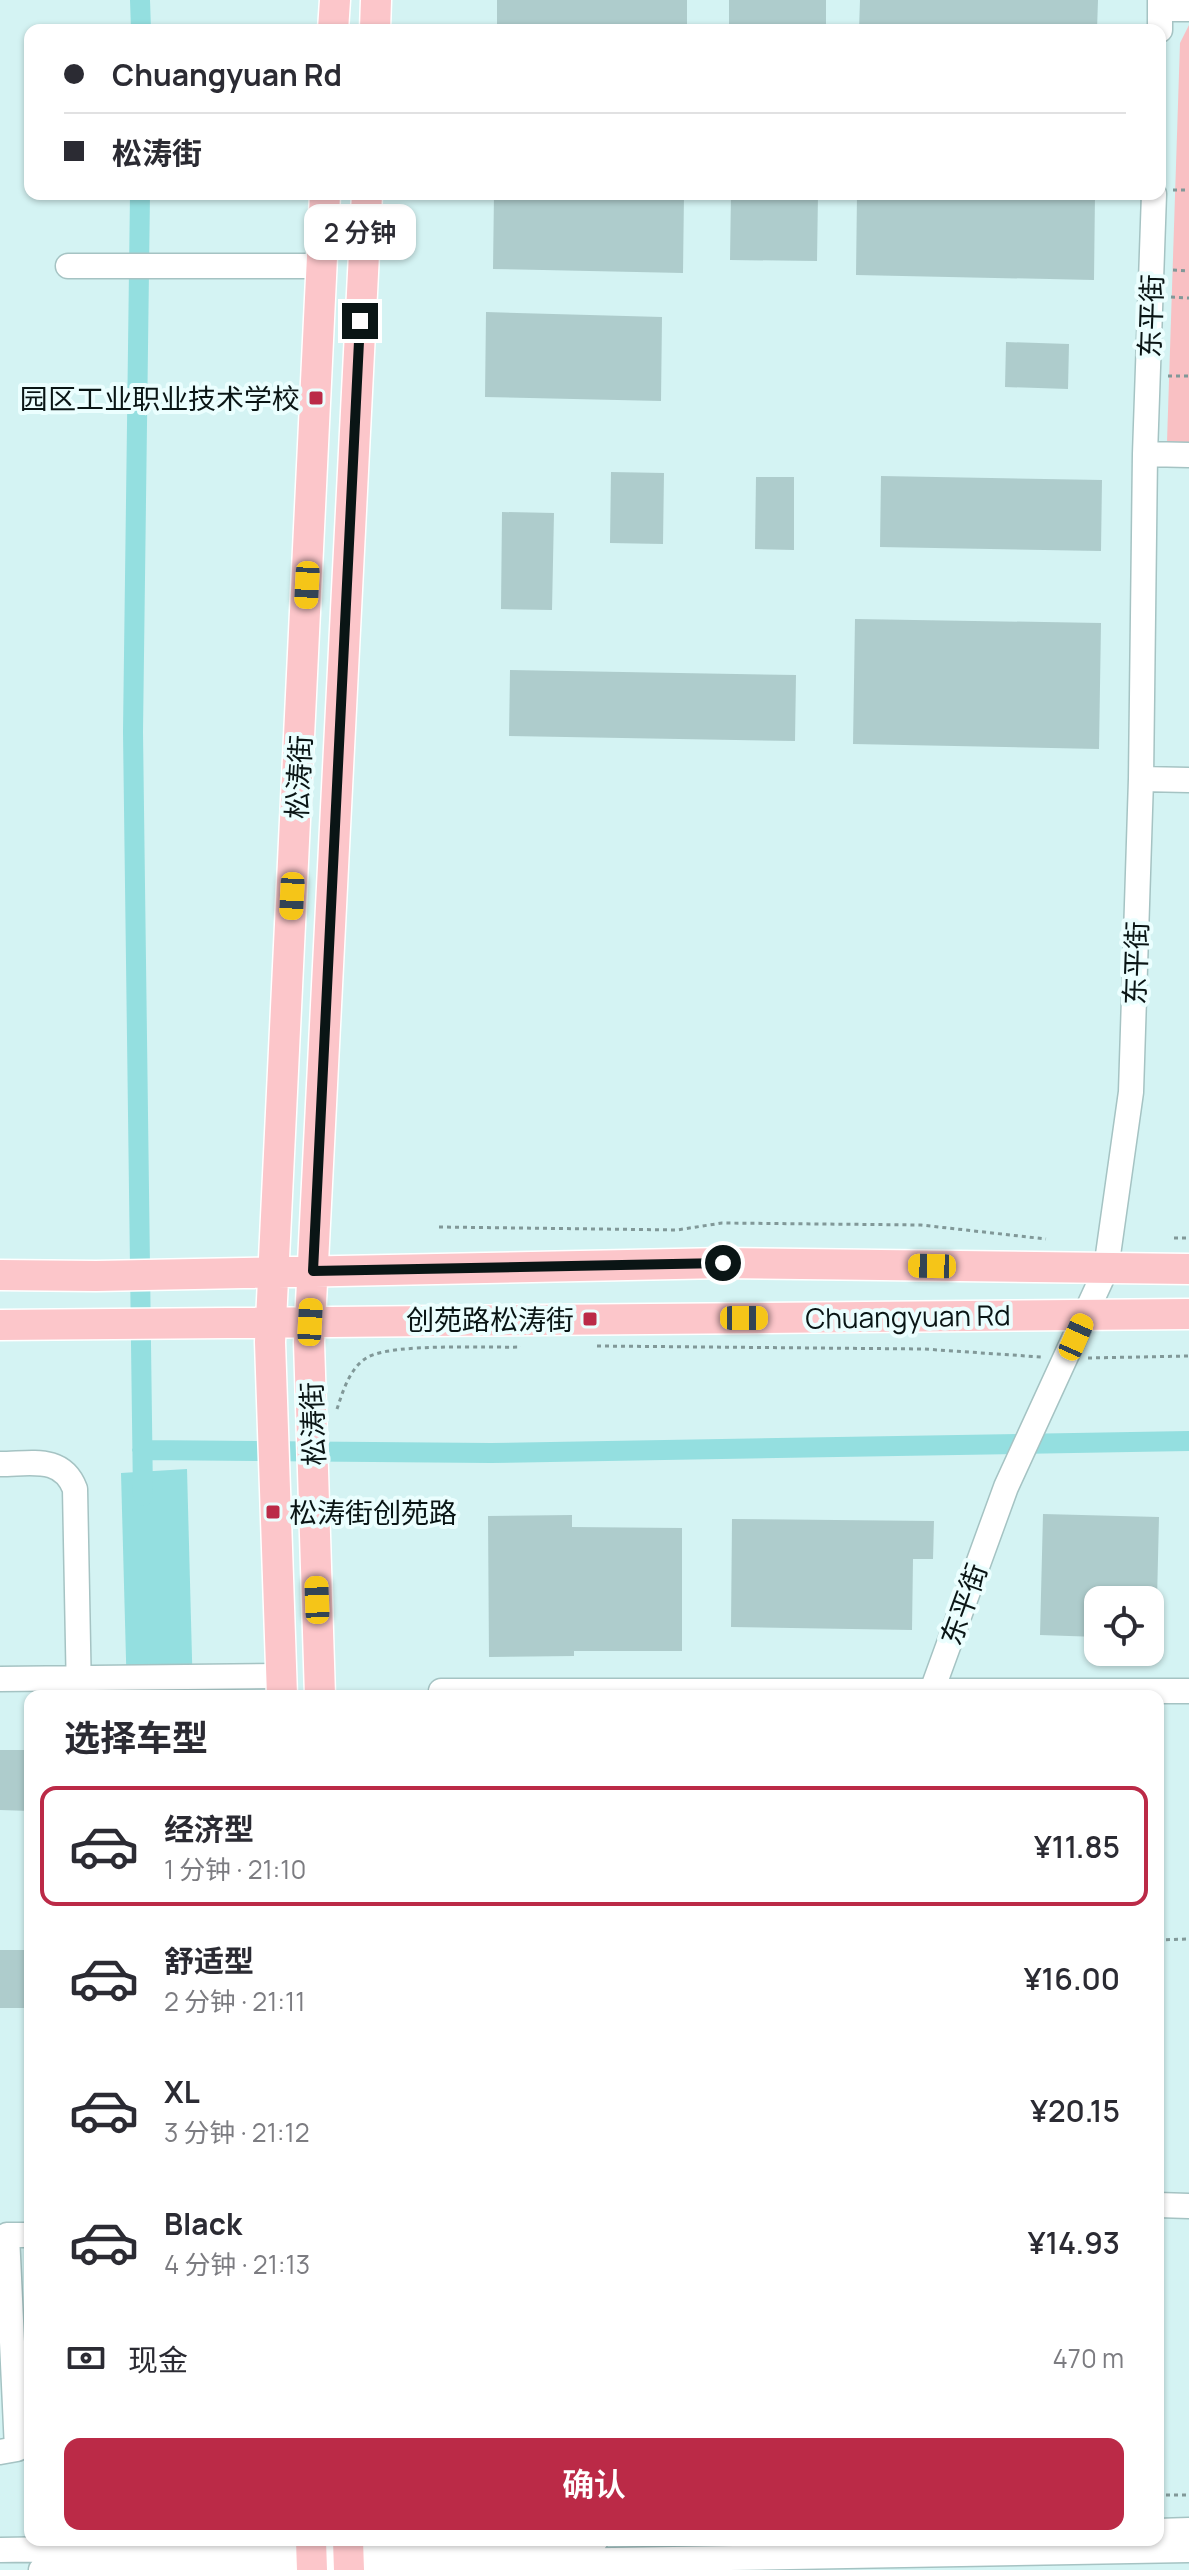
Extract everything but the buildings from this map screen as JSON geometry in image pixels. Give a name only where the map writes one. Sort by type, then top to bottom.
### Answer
[{"type":"main road","points":[[333,24],[335,0]]},
{"type":"main road","points":[[375,24],[376,0]]},
{"type":"main road","name":"松涛街","points":[[281,1686],[271,1322],[325,200]]},
{"type":"main road","name":"松涛街","points":[[320,1690],[313,1473],[323,1411],[310,1322],[367,200]]},
{"type":"main road","name":"Chuangyuan Rd","points":[[0,1275],[96,1276],[723,1263],[1189,1269]]},
{"type":"main road","name":"Chuangyuan Rd","points":[[0,1325],[1189,1314]]},
{"type":"street","points":[[1160,13],[1189,9]]},
{"type":"street","name":"东平街","points":[[931,1690],[1006,1487],[1106,1269],[1131,1092],[1141,779],[1145,454],[1161,200]]},
{"type":"street","points":[[68,266],[322,266]]},
{"type":"street","points":[[1145,454],[1189,455]]},
{"type":"street","points":[[1141,779],[1189,780]]},
{"type":"street","points":[[0,1464],[47,1464],[59,1467],[70,1476],[76,1503],[79,1687]]},
{"type":"street","points":[[0,1679],[79,1687],[123,1677],[204,1676],[281,1686]]},
{"type":"street","points":[[1164,1691],[1189,1691]]},
{"type":"street","points":[[1164,2205],[1189,2206]]},
{"type":"street","points":[[0,2452],[17,2449],[7,2235],[24,2235]]},
{"type":"street","points":[[1164,2531],[1189,2530]]},
{"type":"street","points":[[349,2555],[497,2546]]},
{"type":"street","points":[[0,2550],[144,2558],[1002,2546],[1189,2550]]},
{"type":"street","points":[[41,2570],[144,2558]]},
{"type":"path","points":[[1166,192],[1189,190]]},
{"type":"path","points":[[1168,270],[1189,271]]},
{"type":"path","points":[[1167,297],[1189,298]]},
{"type":"path","points":[[1164,376],[1189,376]]},
{"type":"path","points":[[439,1227],[677,1230],[722,1223],[921,1225],[1046,1239]]},
{"type":"path","points":[[1174,1238],[1189,1238]]},
{"type":"path","points":[[323,1411],[365,1358],[389,1350],[532,1346]]},
{"type":"path","points":[[595,1346],[924,1349],[1066,1358],[1189,1356]]},
{"type":"path","points":[[1164,1940],[1189,1939]]},
{"type":"path","points":[[1164,2495],[1189,2495]]},
{"type":"shaded area","points":[[1189,25],[1189,443],[1167,442],[1180,43]]},
{"type":"water","points":[[187,1469],[193,1690],[127,1690],[121,1473]]},
{"type":"waterway","points":[[140,0],[141,24]]},
{"type":"waterway","points":[[140,200],[133,732],[143,1496]]},
{"type":"waterway","points":[[142,1450],[491,1453],[1189,1441]]},
{"type":"place","name":"园区工业职业技术学校","points":[[316,398]]},
{"type":"place","name":"创苑路松涛街","points":[[590,1319]]},
{"type":"place","name":"松涛街创苑路","points":[[273,1512]]},
{"type":"route","points":[[360,321],[313,1271],[723,1263]]}]
